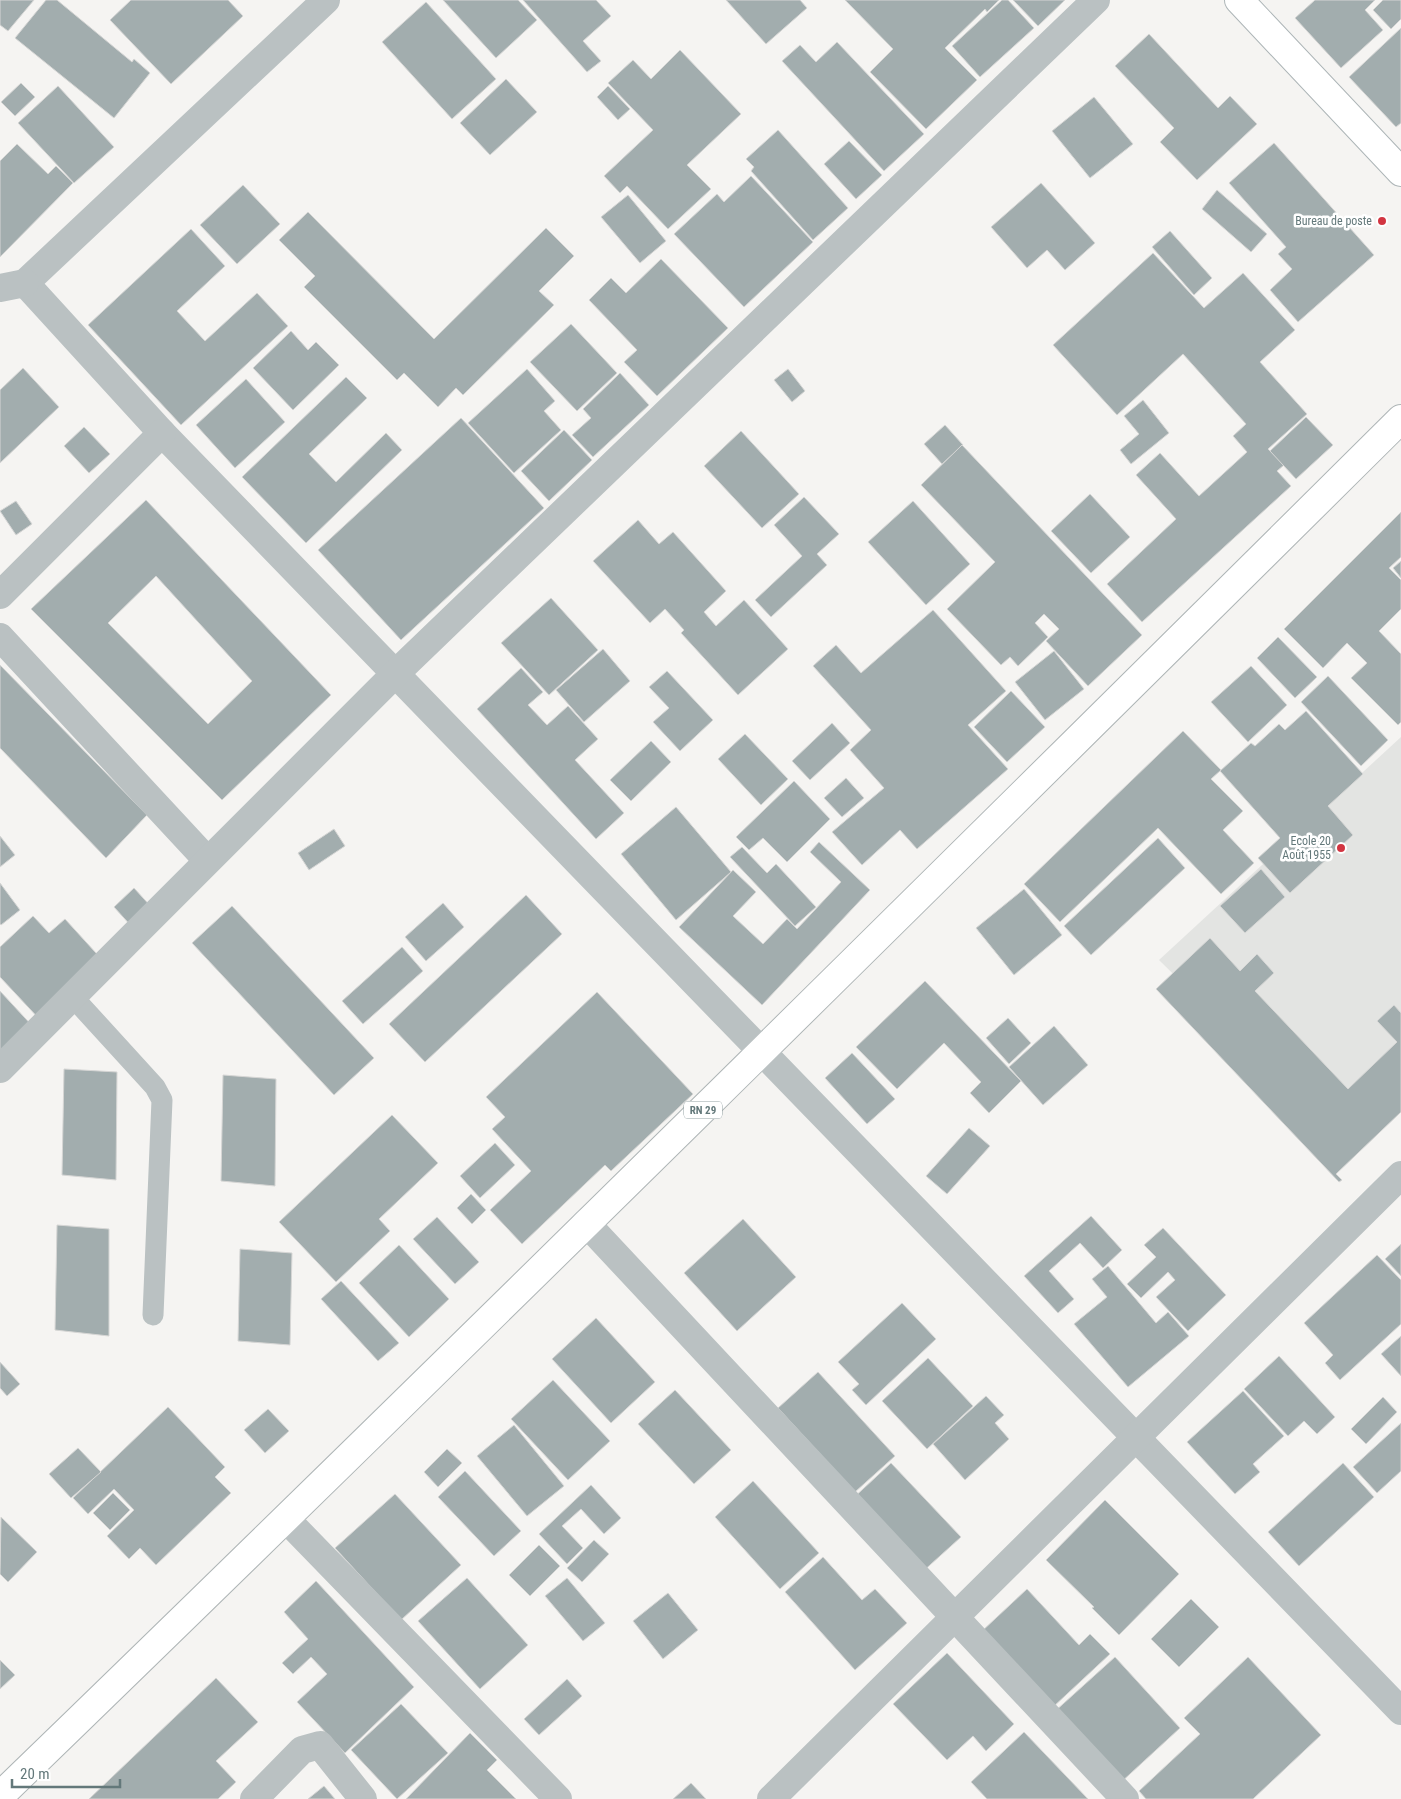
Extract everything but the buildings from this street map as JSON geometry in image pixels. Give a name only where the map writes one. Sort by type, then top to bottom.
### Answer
[{"type":"main road","points":[[1239,0],[1401,172]]},
{"type":"main road","name":"RN 29","points":[[0,1796],[763,1052],[1401,419]]},
{"type":"street","points":[[326,0],[12,285],[162,433],[1401,1711]]},
{"type":"street","points":[[5,1054],[72,996],[395,674],[1096,0]]},
{"type":"street","points":[[0,595],[162,433]]},
{"type":"street","points":[[0,638],[207,860]]},
{"type":"street","points":[[771,1799],[1401,1175]]},
{"type":"street","points":[[586,1223],[1125,1799]]},
{"type":"street","points":[[286,1519],[558,1799]]},
{"type":"street","points":[[254,1799],[302,1750],[320,1745],[363,1799]]},
{"type":"lane","points":[[72,996],[155,1087],[162,1100],[153,1314]]},
{"type":"shaded area","name":"Ecole 20 Août 1955","points":[[1401,737],[1401,1107],[1355,1153],[1159,960]]},
{"type":"place","name":"Bureau de poste","points":[[1382,221]]},
{"type":"place","name":"Ecole 20 Août 1955","points":[[1341,848]]}]
